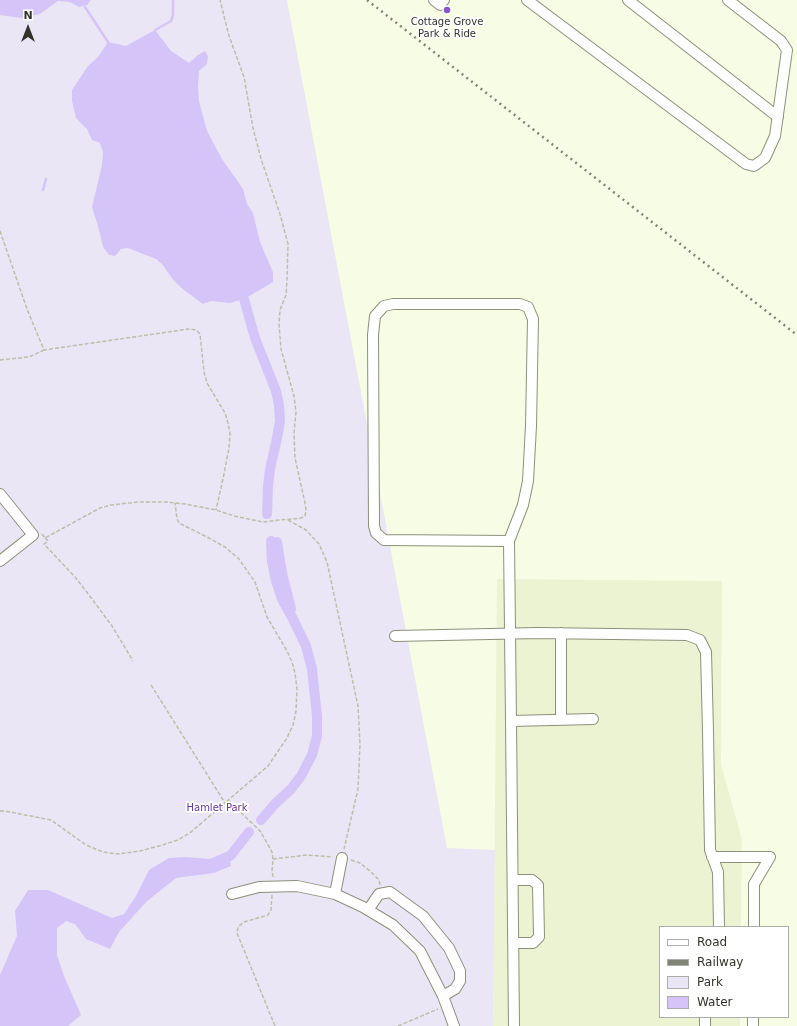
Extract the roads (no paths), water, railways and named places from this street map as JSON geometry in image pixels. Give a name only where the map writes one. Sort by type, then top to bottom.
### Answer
[{"type":"street","points":[[434,0],[440,5],[444,0]]},
{"type":"street","points":[[527,0],[746,164],[754,166],[765,158],[775,136],[787,50],[781,41],[728,0]]},
{"type":"street","points":[[628,0],[778,116]]},
{"type":"street","points":[[509,541],[384,540],[376,533],[374,526],[373,335],[375,316],[384,306],[393,304],[520,304],[528,307],[533,319],[531,426],[528,482],[523,505],[509,541],[514,1026]]},
{"type":"street","points":[[0,494],[33,535],[0,561]]},
{"type":"street","points":[[561,633],[561,720]]},
{"type":"street","points":[[395,636],[561,633],[687,635],[700,640],[706,652],[710,850],[718,872],[719,926]]},
{"type":"street","points":[[511,721],[593,719]]},
{"type":"street","points":[[712,857],[770,857],[754,884],[754,926]]},
{"type":"street","points":[[335,894],[342,858]]},
{"type":"street","points":[[513,880],[532,880],[538,885],[539,937],[533,943],[513,943]]},
{"type":"street","points":[[232,894],[259,887],[297,886],[335,894],[393,924],[420,952],[443,996],[454,1026]]},
{"type":"street","points":[[368,910],[379,894],[390,892],[423,916],[449,948],[460,971],[460,981],[456,989],[443,996]]},
{"type":"water","points":[[0,0],[91,0],[87,5],[79,7],[70,2],[58,1],[40,14],[21,18],[0,15]]},
{"type":"water","points":[[155,30],[171,51],[189,63],[205,51],[208,56],[207,64],[199,71],[198,86],[199,101],[207,131],[222,159],[243,189],[247,204],[253,213],[260,242],[273,272],[273,282],[246,298],[230,303],[211,301],[203,304],[174,281],[162,264],[156,259],[128,248],[121,249],[115,256],[109,255],[103,247],[92,207],[102,165],[103,152],[100,143],[92,140],[87,129],[76,118],[72,101],[72,90],[88,66],[98,57],[108,42],[126,46]]},
{"type":"water","points":[[228,851],[231,866],[214,873],[176,878],[146,902],[119,932],[110,949],[86,939],[75,924],[66,921],[57,928],[57,955],[64,976],[81,1015],[68,1026],[0,1026],[0,975],[17,936],[15,911],[28,890],[48,890],[112,918],[124,914],[136,896],[149,870],[169,858],[187,857],[210,859]]},
{"type":"waterway","points":[[155,30],[171,21],[173,15],[173,0]]},
{"type":"waterway","points":[[85,7],[108,42]]},
{"type":"waterway","points":[[43,190],[46,179]]},
{"type":"waterway","points":[[244,299],[255,338],[276,391],[279,405],[280,421],[270,469],[267,514]]},
{"type":"waterway","points":[[261,820],[291,789],[301,776],[312,755],[317,736],[317,716],[312,669],[306,646],[282,599],[276,581],[272,561],[271,541]]},
{"type":"waterway","points":[[277,542],[282,573],[291,609]]},
{"type":"waterway","points":[[222,861],[231,855],[249,832]]},
{"type":"railway","points":[[367,0],[797,335]]},
{"type":"place","name":"Cottage Grove Park & Ride","points":[[447,10]]},
{"type":"park label","name":"Hamlet Park","points":[[217,808]]}]
